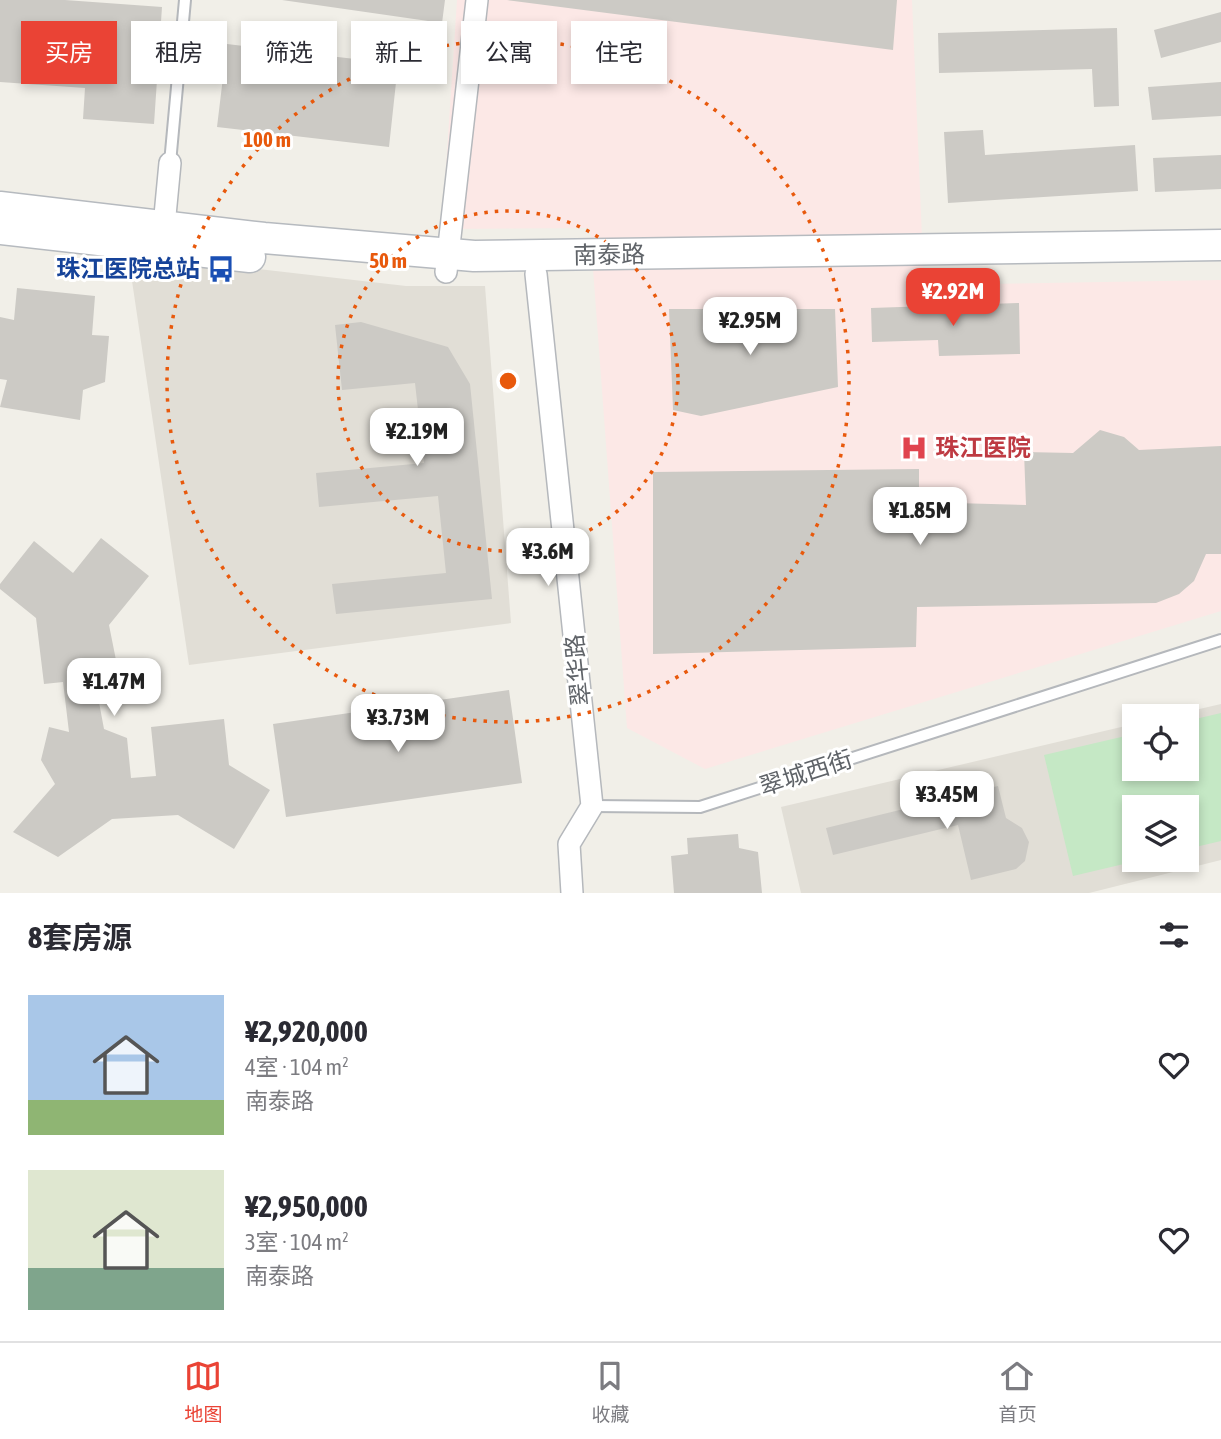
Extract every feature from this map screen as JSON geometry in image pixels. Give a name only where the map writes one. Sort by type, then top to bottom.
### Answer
[{"type":"main road","name":"南泰路","points":[[0,207],[536,274],[1221,262]]},
{"type":"main road","name":"南泰路","points":[[0,229],[298,261],[447,263],[574,256],[1221,246]]},
{"type":"street","points":[[447,263],[477,0]]},
{"type":"street","points":[[164,226],[170,163]]},
{"type":"street","name":"翠华路","points":[[536,274],[592,806]]},
{"type":"street","points":[[572,893],[569,844],[592,806]]},
{"type":"lane","points":[[170,163],[185,0]]},
{"type":"lane","name":"翠城西街","points":[[592,806],[700,807],[1221,640]]},
{"type":"shaded area","name":"珠江医院","points":[[457,0],[912,0],[924,285],[1221,280],[1221,611],[705,769],[627,728],[590,228],[442,229]]},
{"type":"shaded area","points":[[128,254],[406,286],[485,286],[511,623],[189,665]]},
{"type":"shaded area","points":[[1221,704],[1221,860],[1199,866],[1199,795],[1122,795],[1122,872],[1173,872],[1089,893],[801,893],[781,807],[1122,727],[1122,781],[1199,781],[1199,709]]},
{"type":"green space","points":[[1221,713],[1221,841],[1199,846],[1199,795],[1122,795],[1122,864],[1073,876],[1044,755],[1122,737],[1122,781],[1199,781],[1199,718]]},
{"type":"building","points":[[0,0],[65,0],[162,7],[161,21],[131,21],[131,84],[157,84],[154,124],[83,119],[85,88],[28,84],[117,84],[117,21],[21,21],[21,83],[0,82]]},
{"type":"building","points":[[282,0],[445,0],[442,21]]},
{"type":"building","points":[[507,0],[897,0],[893,50]]},
{"type":"building","points":[[1221,12],[1221,42],[1161,58],[1154,30]]},
{"type":"building","points":[[1117,28],[1119,106],[1094,107],[1092,69],[939,73],[938,33]]},
{"type":"building","points":[[227,44],[241,46],[241,84],[337,84],[337,57],[351,59],[351,84],[396,84],[389,147],[217,127],[222,84],[227,84]]},
{"type":"building","points":[[1221,82],[1221,116],[1152,120],[1148,87]]},
{"type":"building","points":[[983,130],[985,155],[1135,145],[1138,191],[948,203],[944,132]]},
{"type":"building","points":[[1221,155],[1221,189],[1155,192],[1153,158]]},
{"type":"building","points":[[17,288],[95,296],[92,335],[109,336],[105,382],[83,390],[80,420],[0,407],[7,380],[0,379],[0,317],[14,320]]},
{"type":"building","points":[[1019,303],[1020,354],[939,356],[938,340],[872,342],[871,308]]},
{"type":"building","points":[[669,309],[835,309],[838,387],[701,416],[673,410]]},
{"type":"building","points":[[361,322],[448,347],[470,384],[492,599],[336,614],[332,584],[446,573],[438,496],[319,507],[316,473],[424,463],[415,383],[342,390],[335,325]]},
{"type":"building","points":[[1100,430],[1124,437],[1139,450],[1221,446],[1221,554],[1206,554],[1194,581],[1179,594],[1156,603],[917,607],[916,647],[653,654],[653,472],[919,469],[919,502],[1026,505],[1024,452],[1073,453]]},
{"type":"building","points":[[101,538],[149,576],[109,625],[116,660],[92,665],[104,729],[127,738],[131,778],[156,776],[151,727],[224,719],[229,765],[270,790],[234,849],[178,815],[112,819],[58,857],[13,832],[55,784],[41,760],[49,727],[69,732],[63,682],[44,684],[36,618],[0,589],[0,584],[34,541],[73,573]]},
{"type":"building","points":[[509,690],[522,783],[286,817],[273,724]]},
{"type":"building","points":[[998,786],[1006,818],[1022,828],[1029,842],[1025,861],[1016,869],[971,880],[958,825],[833,855],[826,828]]},
{"type":"building","points":[[738,834],[739,848],[758,852],[762,893],[674,893],[671,856],[688,854],[687,838]]},
{"type":"place","name":"珠江医院总站","points":[[221,269]]},
{"type":"place","name":"珠江医院","points":[[914,448]]}]
